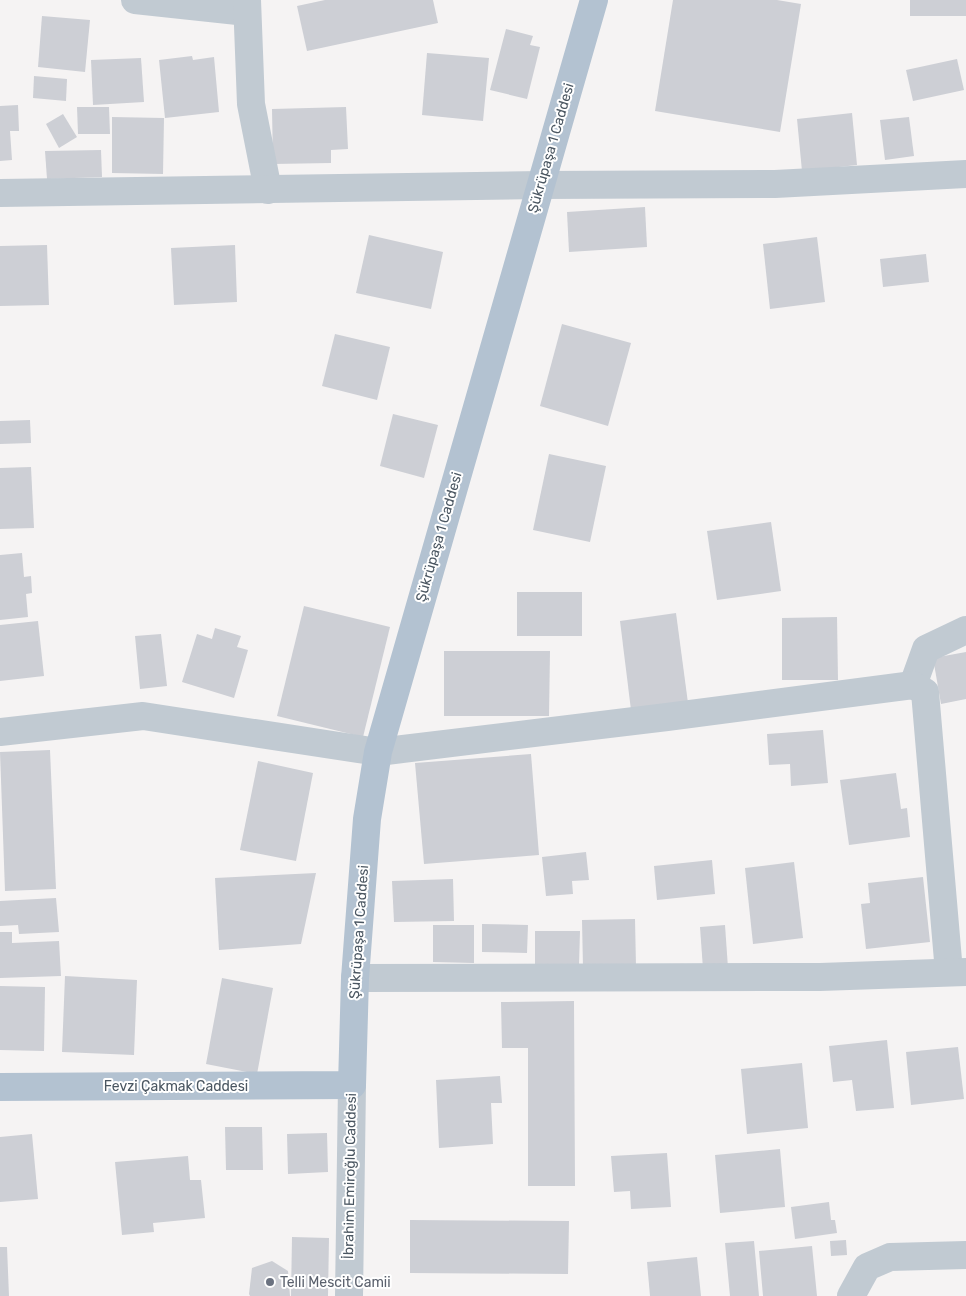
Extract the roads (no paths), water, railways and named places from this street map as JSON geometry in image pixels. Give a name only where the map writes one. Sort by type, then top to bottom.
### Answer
[{"type":"main road","name":"Şükrüpaşa 1 Caddesi","points":[[352,1086],[355,978],[367,819],[378,752],[594,0]]},
{"type":"main road","name":"Fevzi Çakmak Caddesi","points":[[0,1087],[352,1086]]},
{"type":"street","points":[[135,0],[247,6],[251,104],[268,190]]},
{"type":"street","points":[[0,193],[541,185],[775,184],[966,174]]},
{"type":"street","points":[[913,685],[926,649],[966,630]]},
{"type":"street","points":[[0,732],[143,716],[378,752],[913,685],[925,692],[957,972],[810,977],[355,978]]},
{"type":"street","name":"İbrahim Emiroğlu Caddesi","points":[[349,1296],[352,1086]]},
{"type":"street","points":[[851,1296],[867,1268],[890,1257],[966,1255]]},
{"type":"place","name":"Telli Mescit Camii","points":[[270,1282]]}]
